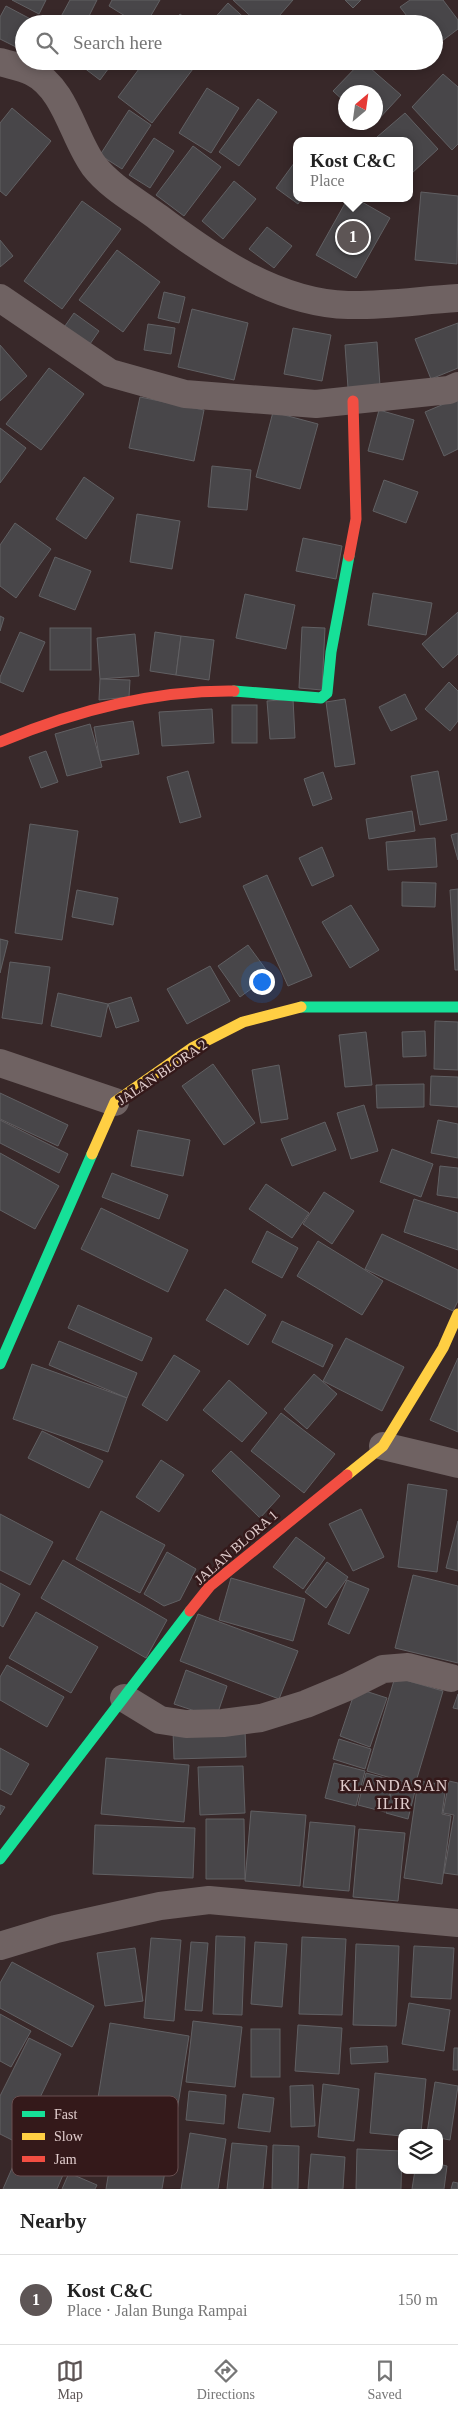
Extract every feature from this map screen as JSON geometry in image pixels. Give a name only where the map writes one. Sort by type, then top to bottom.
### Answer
[{"type":"street","points":[[0,62],[15,67]]},
{"type":"street","points":[[26,70],[33,72],[46,83],[57,96],[83,148],[95,167],[111,182],[192,243],[257,282],[309,299],[348,305],[458,298]]},
{"type":"street","points":[[0,298],[110,373],[185,394],[316,404],[449,390],[458,386]]},
{"type":"street","points":[[0,742],[24,731],[64,718],[162,695],[257,691],[320,698],[327,693],[331,652],[356,519],[354,401]]},
{"type":"street","name":"JALAN BLORA 2","points":[[0,1364],[115,1102],[192,1048],[243,1022],[298,1007],[458,1007]]},
{"type":"street","points":[[0,1063],[115,1102]]},
{"type":"street","name":"JALAN BLORA 1","points":[[0,1859],[210,1586],[383,1446],[444,1348],[458,1314]]},
{"type":"street","points":[[383,1446],[458,1464]]},
{"type":"street","points":[[124,1698],[160,1720],[186,1724],[223,1723],[261,1718],[306,1704],[347,1687],[382,1669],[408,1667],[451,1678]]},
{"type":"street","points":[[0,1946],[56,1929],[150,1908],[208,1900],[458,1922]]},
{"type":"building","points":[[12,0],[46,0],[39,14]]},
{"type":"building","points":[[70,0],[97,0],[90,15],[62,15]]},
{"type":"building","points":[[112,0],[160,0],[151,15],[124,15],[109,6]]},
{"type":"building","points":[[233,0],[293,0],[280,15],[249,15]]},
{"type":"building","points":[[345,0],[361,0],[353,8]]},
{"type":"building","points":[[410,0],[443,0],[458,20],[458,29],[443,40],[443,15],[406,15],[400,7]]},
{"type":"building","points":[[228,3],[241,15],[217,15]]},
{"type":"building","points":[[6,6],[23,15],[15,15],[15,46],[0,39],[0,17]]},
{"type":"building","points":[[87,70],[107,70],[100,80]]},
{"type":"building","points":[[138,70],[192,70],[152,123],[118,97]]},
{"type":"building","points":[[353,70],[372,70],[401,95],[383,114],[383,85],[339,85]]},
{"type":"building","points":[[443,74],[458,87],[458,144],[452,150],[412,107]]},
{"type":"building","points":[[338,86],[338,96],[333,91]]},
{"type":"building","points":[[207,88],[239,108],[211,153],[179,133]]},
{"type":"building","points":[[258,99],[277,112],[239,166],[219,152]]},
{"type":"building","points":[[12,108],[51,141],[6,196],[0,191],[0,123]]},
{"type":"building","points":[[129,110],[151,125],[122,169],[100,155]]},
{"type":"building","points":[[405,113],[438,149],[413,172],[413,137],[377,137]]},
{"type":"building","points":[[154,138],[174,151],[150,188],[129,175]]},
{"type":"building","points":[[193,146],[221,167],[184,216],[156,195]]},
{"type":"building","points":[[293,165],[293,200],[276,188]]},
{"type":"building","points":[[234,181],[256,199],[223,239],[202,221]]},
{"type":"building","points":[[421,192],[458,196],[457,264],[415,260]]},
{"type":"building","points":[[82,201],[121,229],[62,309],[24,281]]},
{"type":"building","points":[[346,202],[362,202],[390,218],[356,278],[316,255]]},
{"type":"building","points":[[267,227],[292,246],[274,268],[249,249]]},
{"type":"building","points":[[0,240],[13,256],[0,267]]},
{"type":"building","points":[[117,250],[160,282],[123,332],[79,300]]},
{"type":"building","points":[[164,292],[185,297],[179,323],[158,318]]},
{"type":"building","points":[[192,309],[248,323],[234,380],[178,367]]},
{"type":"building","points":[[74,313],[99,331],[83,354],[58,336]]},
{"type":"building","points":[[458,323],[458,368],[431,379],[415,339]]},
{"type":"building","points":[[148,324],[175,328],[171,354],[144,350]]},
{"type":"building","points":[[293,328],[331,335],[322,381],[284,374]]},
{"type":"building","points":[[377,342],[380,386],[348,388],[345,345]]},
{"type":"building","points":[[0,345],[27,376],[0,401]]},
{"type":"building","points":[[49,368],[84,394],[41,450],[6,424]]},
{"type":"building","points":[[140,397],[204,410],[194,461],[129,448]]},
{"type":"building","points":[[458,398],[458,449],[444,456],[425,412]]},
{"type":"building","points":[[379,410],[414,420],[403,460],[368,451]]},
{"type":"building","points":[[273,412],[318,424],[300,489],[256,477]]},
{"type":"building","points":[[0,428],[26,448],[0,483]]},
{"type":"building","points":[[212,466],[251,470],[247,510],[208,507]]},
{"type":"building","points":[[84,477],[114,498],[86,539],[56,519]]},
{"type":"building","points":[[384,480],[418,492],[406,523],[373,511]]},
{"type":"building","points":[[137,514],[180,521],[172,569],[130,562]]},
{"type":"building","points":[[15,523],[51,549],[16,598],[0,586],[0,545]]},
{"type":"building","points":[[303,538],[342,546],[336,579],[296,571]]},
{"type":"building","points":[[55,557],[91,571],[75,610],[39,596]]},
{"type":"building","points":[[373,593],[432,603],[426,635],[368,625]]},
{"type":"building","points":[[245,594],[295,605],[286,649],[236,638]]},
{"type":"building","points":[[458,612],[458,654],[443,668],[422,644]]},
{"type":"building","points":[[0,616],[4,618],[0,631]]},
{"type":"building","points":[[302,627],[325,628],[322,690],[299,688]]},
{"type":"building","points":[[50,628],[91,628],[91,670],[50,670]]},
{"type":"building","points":[[20,632],[45,642],[23,692],[0,682],[0,677]]},
{"type":"building","points":[[155,632],[181,636],[176,675],[150,671]]},
{"type":"building","points":[[135,634],[139,676],[100,679],[97,638]]},
{"type":"building","points":[[181,636],[214,640],[209,680],[176,675]]},
{"type":"building","points":[[100,679],[130,680],[129,697],[99,700]]},
{"type":"building","points":[[449,682],[458,691],[458,721],[450,731],[425,709]]},
{"type":"building","points":[[405,694],[417,719],[391,731],[379,707]]},
{"type":"building","points":[[293,699],[295,738],[270,739],[267,701]]},
{"type":"building","points":[[345,699],[355,764],[335,767],[326,702]]},
{"type":"building","points":[[232,705],[257,705],[257,743],[232,743]]},
{"type":"building","points":[[212,709],[214,743],[162,746],[159,712]]},
{"type":"building","points":[[133,721],[139,754],[100,761],[94,727]]},
{"type":"building","points":[[90,724],[102,767],[67,776],[55,734]]},
{"type":"building","points":[[46,751],[58,782],[41,788],[29,757]]},
{"type":"building","points":[[188,771],[201,817],[180,823],[167,777]]},
{"type":"building","points":[[438,771],[447,820],[420,825],[411,776]]},
{"type":"building","points":[[323,772],[332,799],[313,806],[304,779]]},
{"type":"building","points":[[412,811],[415,831],[369,839],[366,819]]},
{"type":"building","points":[[30,824],[78,831],[62,940],[15,933]]},
{"type":"building","points":[[458,833],[458,860],[451,835]]},
{"type":"building","points":[[435,838],[437,867],[388,870],[386,842]]},
{"type":"building","points":[[322,847],[334,876],[312,886],[299,858]]},
{"type":"building","points":[[267,875],[312,976],[288,986],[243,886]]},
{"type":"building","points":[[402,882],[436,883],[435,907],[402,906]]},
{"type":"building","points":[[458,889],[458,970],[455,970],[450,890]]},
{"type":"building","points":[[77,890],[118,898],[113,925],[72,917]]},
{"type":"building","points":[[351,905],[379,950],[350,968],[322,922]]},
{"type":"building","points":[[0,939],[8,941],[0,973]]},
{"type":"building","points":[[248,945],[270,975],[240,997],[218,966]]},
{"type":"building","points":[[10,962],[50,967],[42,1024],[2,1018]]},
{"type":"building","points":[[210,966],[230,1001],[187,1024],[167,989]]},
{"type":"building","points":[[58,993],[108,1004],[101,1037],[51,1026]]},
{"type":"building","points":[[131,997],[139,1021],[116,1028],[108,1004]]},
{"type":"building","points":[[435,1021],[458,1022],[458,1070],[434,1069]]},
{"type":"building","points":[[425,1031],[426,1056],[403,1057],[402,1032]]},
{"type":"building","points":[[366,1032],[372,1085],[345,1087],[339,1035]]},
{"type":"building","points":[[213,1064],[255,1123],[224,1145],[182,1086]]},
{"type":"building","points":[[279,1065],[288,1119],[261,1123],[252,1070]]},
{"type":"building","points":[[431,1076],[458,1077],[458,1107],[430,1105]]},
{"type":"building","points":[[424,1084],[424,1107],[377,1108],[376,1085]]},
{"type":"building","points":[[0,1093],[68,1125],[58,1146],[0,1119]]},
{"type":"building","points":[[364,1105],[378,1151],[351,1159],[337,1113]]},
{"type":"building","points":[[0,1120],[68,1154],[59,1173],[0,1143]]},
{"type":"building","points":[[438,1120],[458,1124],[458,1158],[431,1153]]},
{"type":"building","points":[[325,1122],[336,1150],[292,1166],[281,1139]]},
{"type":"building","points":[[138,1130],[190,1140],[183,1176],[131,1166]]},
{"type":"building","points":[[392,1149],[433,1164],[421,1197],[380,1182]]},
{"type":"building","points":[[0,1153],[59,1186],[35,1229],[0,1210]]},
{"type":"building","points":[[440,1166],[458,1168],[458,1198],[437,1195]]},
{"type":"building","points":[[112,1173],[168,1195],[159,1219],[102,1197]]},
{"type":"building","points":[[266,1184],[309,1213],[292,1238],[249,1209]]},
{"type":"building","points":[[324,1192],[354,1211],[332,1244],[303,1224]]},
{"type":"building","points":[[414,1199],[458,1213],[458,1250],[404,1232]]},
{"type":"building","points":[[101,1208],[188,1250],[168,1292],[81,1249]]},
{"type":"building","points":[[267,1231],[298,1248],[282,1278],[252,1262]]},
{"type":"building","points":[[382,1234],[458,1270],[458,1301],[453,1311],[365,1269]]},
{"type":"building","points":[[318,1241],[383,1281],[362,1315],[297,1276]]},
{"type":"building","points":[[225,1289],[266,1315],[248,1345],[206,1320]]},
{"type":"building","points":[[78,1305],[152,1338],[142,1361],[68,1328]]},
{"type":"building","points":[[282,1321],[333,1345],[323,1367],[272,1342]]},
{"type":"building","points":[[346,1338],[404,1367],[382,1411],[323,1381]]},
{"type":"building","points":[[59,1341],[137,1373],[127,1398],[49,1365]]},
{"type":"building","points":[[174,1355],[200,1371],[167,1421],[142,1405]]},
{"type":"building","points":[[458,1358],[458,1432],[430,1420]]},
{"type":"building","points":[[32,1364],[127,1398],[108,1452],[13,1419]]},
{"type":"building","points":[[314,1374],[337,1394],[307,1429],[284,1409]]},
{"type":"building","points":[[229,1380],[267,1413],[242,1442],[203,1410]]},
{"type":"building","points":[[281,1413],[335,1454],[304,1493],[251,1451]]},
{"type":"building","points":[[42,1431],[103,1461],[89,1488],[28,1458]]},
{"type":"building","points":[[231,1451],[280,1496],[260,1518],[212,1471]]},
{"type":"building","points":[[161,1460],[184,1475],[159,1512],[136,1497]]},
{"type":"building","points":[[408,1484],[447,1490],[437,1572],[398,1567]]},
{"type":"building","points":[[361,1509],[384,1557],[353,1571],[329,1524]]},
{"type":"building","points":[[101,1511],[165,1545],[140,1593],[76,1559]]},
{"type":"building","points":[[0,1514],[53,1542],[30,1585],[0,1570]]},
{"type":"building","points":[[458,1521],[458,1571],[446,1568]]},
{"type":"building","points":[[296,1537],[325,1558],[303,1589],[273,1567]]},
{"type":"building","points":[[167,1552],[196,1569],[180,1600],[164,1606],[144,1594]]},
{"type":"building","points":[[63,1560],[167,1620],[146,1658],[41,1598]]},
{"type":"building","points":[[327,1562],[348,1577],[326,1608],[305,1592]]},
{"type":"building","points":[[413,1575],[458,1586],[458,1663],[395,1648]]},
{"type":"building","points":[[231,1578],[305,1599],[293,1641],[219,1620]]},
{"type":"building","points":[[347,1580],[369,1589],[349,1634],[328,1624]]},
{"type":"building","points":[[0,1583],[20,1594],[3,1627],[0,1625]]},
{"type":"building","points":[[36,1612],[98,1647],[71,1693],[9,1658]]},
{"type":"building","points":[[198,1614],[298,1651],[279,1699],[180,1661]]},
{"type":"building","points":[[7,1665],[64,1697],[47,1727],[0,1700],[0,1677]]},
{"type":"building","points":[[186,1670],[227,1686],[216,1718],[174,1704]]},
{"type":"building","points":[[395,1677],[443,1691],[415,1785],[367,1771]]},
{"type":"building","points":[[356,1688],[387,1698],[370,1747],[340,1736]]},
{"type":"building","points":[[458,1694],[458,1709],[453,1708]]},
{"type":"building","points":[[245,1730],[246,1757],[174,1759],[173,1731]]},
{"type":"building","points":[[339,1739],[371,1749],[365,1769],[333,1759]]},
{"type":"building","points":[[0,1748],[29,1764],[11,1795],[0,1789]]},
{"type":"building","points":[[106,1758],[189,1765],[184,1822],[101,1814]]},
{"type":"building","points":[[334,1763],[365,1771],[356,1806],[325,1798]]},
{"type":"building","points":[[243,1766],[245,1813],[200,1815],[198,1767]]},
{"type":"building","points":[[366,1773],[393,1780],[385,1812],[358,1805]]},
{"type":"building","points":[[394,1781],[416,1787],[408,1819],[386,1813]]},
{"type":"building","points":[[418,1781],[446,1785],[442,1814],[451,1816],[442,1884],[404,1878]]},
{"type":"building","points":[[449,1781],[458,1783],[458,1875],[444,1873],[454,1815],[443,1813]]},
{"type":"building","points":[[0,1805],[5,1807],[0,1815]]},
{"type":"building","points":[[251,1811],[306,1815],[300,1886],[245,1881]]},
{"type":"building","points":[[206,1819],[244,1819],[245,1879],[206,1879]]},
{"type":"building","points":[[310,1822],[355,1826],[349,1891],[303,1887]]},
{"type":"building","points":[[95,1825],[195,1828],[193,1878],[93,1874]]},
{"type":"building","points":[[359,1829],[405,1833],[398,1901],[353,1897]]},
{"type":"building","points":[[216,1936],[245,1937],[242,2015],[213,2014]]},
{"type":"building","points":[[302,1937],[346,1939],[342,2015],[299,2014]]},
{"type":"building","points":[[151,1938],[181,1940],[174,2021],[144,2018]]},
{"type":"building","points":[[191,1942],[208,1943],[202,2011],[185,2010]]},
{"type":"building","points":[[255,1942],[287,1944],[282,2007],[251,2004]]},
{"type":"building","points":[[356,1944],[399,1946],[396,2026],[353,2025]]},
{"type":"building","points":[[414,1946],[454,1948],[451,1999],[411,1997]]},
{"type":"building","points":[[135,1948],[143,2001],[105,2006],[97,1953]]},
{"type":"building","points":[[12,1962],[94,2006],[72,2047],[0,2008],[0,1983]]},
{"type":"building","points":[[409,2003],[450,2010],[444,2051],[402,2044]]},
{"type":"building","points":[[0,2014],[31,2031],[11,2067],[0,2061]]},
{"type":"building","points":[[193,2021],[242,2027],[235,2087],[186,2082]]},
{"type":"building","points":[[110,2023],[189,2036],[178,2105],[178,2096],[98,2096]]},
{"type":"building","points":[[298,2025],[342,2028],[339,2074],[295,2071]]},
{"type":"building","points":[[251,2029],[280,2029],[280,2077],[251,2077]]},
{"type":"building","points":[[29,2038],[61,2054],[41,2096],[12,2096],[12,2140],[0,2134],[0,2096]]},
{"type":"building","points":[[387,2046],[388,2062],[351,2064],[350,2048]]},
{"type":"building","points":[[454,2048],[458,2048],[458,2070],[453,2070]]},
{"type":"building","points":[[375,2073],[426,2079],[421,2129],[398,2129],[398,2136],[370,2133]]},
{"type":"building","points":[[435,2082],[458,2086],[450,2140],[443,2139],[443,2129],[428,2129]]},
{"type":"building","points":[[323,2084],[359,2089],[354,2141],[318,2137]]},
{"type":"building","points":[[313,2085],[315,2126],[291,2127],[290,2086]]},
{"type":"building","points":[[189,2091],[226,2095],[224,2124],[186,2120]]},
{"type":"building","points":[[243,2094],[274,2098],[270,2132],[238,2128]]},
{"type":"building","points":[[190,2133],[226,2139],[218,2189],[181,2189]]},
{"type":"building","points":[[232,2143],[267,2146],[263,2189],[227,2189]]},
{"type":"building","points":[[273,2145],[299,2146],[298,2189],[272,2189]]},
{"type":"building","points":[[357,2149],[398,2151],[398,2174],[401,2174],[401,2189],[356,2189]]},
{"type":"building","points":[[311,2154],[345,2157],[343,2189],[308,2189]]},
{"type":"building","points":[[443,2165],[447,2166],[444,2189],[412,2189],[414,2174],[443,2174]]},
{"type":"building","points":[[12,2168],[12,2176],[63,2176],[57,2189],[3,2189]]},
{"type":"building","points":[[68,2176],[76,2176],[97,2185],[95,2189],[62,2189]]},
{"type":"building","points":[[108,2176],[164,2176],[162,2189],[106,2189]]},
{"type":"building","points":[[453,2182],[458,2183],[458,2189],[451,2189]]},
{"type":"traffic: fast","points":[[234,691],[321,698],[327,693],[331,652],[349,556]]},
{"type":"traffic: fast","points":[[301,1007],[458,1007]]},
{"type":"traffic: fast","points":[[0,1364],[92,1154]]},
{"type":"traffic: fast","points":[[0,1859],[190,1611]]},
{"type":"traffic: slow","points":[[92,1154],[115,1102],[192,1048],[243,1022],[301,1007]]},
{"type":"traffic: slow","points":[[347,1475],[383,1446],[443,1348],[458,1314]]},
{"type":"traffic: jam","points":[[349,556],[356,519],[353,401]]},
{"type":"traffic: jam","points":[[0,742],[56,721],[114,704],[174,694],[234,691]]},
{"type":"traffic: jam","points":[[190,1611],[210,1586],[347,1475]]},
{"type":"place","name":"Kost C&C","points":[[353,237]]},
{"type":"district","name":"KLANDASAN ILIR","points":[[394,1794]]}]
